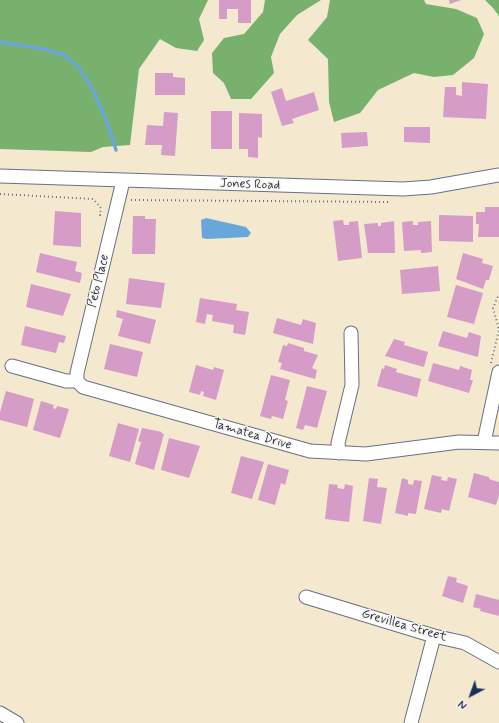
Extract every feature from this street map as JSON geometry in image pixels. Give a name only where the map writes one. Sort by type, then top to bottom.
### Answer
[{"type":"street","name":"Jones Road","points":[[0,176],[403,189],[432,187],[499,175]]},
{"type":"street","name":"Peto Place","points":[[77,381],[77,373],[115,218],[127,181]]},
{"type":"street","points":[[339,453],[338,443],[352,385],[351,334]]},
{"type":"street","name":"Tamatea Drive","points":[[12,366],[66,380],[77,381],[83,387],[310,451],[366,454],[459,442],[499,443]]},
{"type":"street","points":[[484,442],[494,370]]},
{"type":"street","name":"Grevillea Street","points":[[306,597],[434,636],[465,643],[499,662]]},
{"type":"street","points":[[411,723],[434,636]]},
{"type":"street","points":[[0,713],[17,723]]},
{"type":"path","points":[[127,181],[130,200],[127,203]]},
{"type":"path","points":[[0,194],[93,199],[101,208],[100,215],[115,218]]},
{"type":"path","points":[[494,370],[499,330],[493,308],[499,294]]},
{"type":"green space","points":[[0,0],[208,0],[199,19],[204,40],[197,51],[176,48],[160,39],[139,69],[130,145],[103,147],[91,152],[0,149]]},
{"type":"green space","points":[[265,0],[321,0],[297,15],[280,34],[271,57],[274,73],[251,99],[231,99],[224,83],[213,73],[212,53],[224,38],[244,34],[263,12]]},
{"type":"green space","points":[[330,0],[424,0],[426,4],[456,9],[477,18],[484,34],[474,58],[453,75],[434,77],[414,73],[378,90],[360,113],[334,122],[329,102],[328,59],[308,40],[327,17]]},
{"type":"green space","points":[[485,0],[499,0],[499,16],[493,8]]},
{"type":"water","points":[[206,218],[246,227],[251,233],[248,237],[202,238],[201,220]]},
{"type":"building","points":[[219,0],[251,0],[251,23],[238,23],[238,9],[227,9],[227,19],[219,19]]},
{"type":"building","points":[[449,0],[461,0],[450,4]]},
{"type":"building","points":[[155,73],[173,73],[173,77],[185,78],[185,95],[155,95]]},
{"type":"building","points":[[462,82],[488,84],[486,119],[443,117],[445,87],[456,87],[456,95],[462,96]]},
{"type":"building","points":[[282,88],[286,101],[314,92],[319,110],[292,119],[294,123],[282,126],[271,92]]},
{"type":"building","points":[[211,111],[232,111],[232,149],[211,149]]},
{"type":"building","points":[[164,112],[178,113],[175,156],[161,155],[162,145],[145,145],[147,125],[163,126]]},
{"type":"building","points":[[239,113],[262,114],[262,138],[258,137],[258,158],[248,157],[248,149],[239,149]]},
{"type":"building","points":[[404,127],[430,127],[430,143],[404,142]]},
{"type":"building","points":[[367,132],[368,146],[342,148],[341,133]]},
{"type":"building","points":[[485,207],[499,207],[499,237],[478,237],[479,224],[476,224],[476,212],[485,212]]},
{"type":"building","points":[[55,211],[81,213],[81,247],[53,245]]},
{"type":"building","points":[[439,215],[473,216],[473,242],[439,241]]},
{"type":"building","points":[[133,216],[145,216],[145,219],[156,219],[155,254],[132,254]]},
{"type":"building","points":[[343,220],[344,225],[349,225],[349,222],[358,221],[362,258],[338,261],[333,221]]},
{"type":"building","points":[[394,221],[395,253],[368,253],[364,224],[378,223],[378,226],[381,226],[381,223]]},
{"type":"building","points":[[413,221],[413,225],[418,225],[418,222],[431,221],[432,252],[421,253],[421,250],[404,251],[402,222]]},
{"type":"building","points":[[40,253],[77,262],[75,271],[82,273],[80,283],[36,272]]},
{"type":"building","points":[[463,253],[483,259],[482,263],[493,266],[489,280],[486,280],[483,289],[456,279]]},
{"type":"building","points":[[438,266],[440,291],[402,294],[400,270]]},
{"type":"building","points":[[129,278],[165,283],[161,308],[126,304]]},
{"type":"building","points":[[31,284],[71,294],[63,316],[26,307]]},
{"type":"building","points":[[456,285],[483,293],[474,324],[447,317]]},
{"type":"building","points":[[200,298],[237,304],[236,310],[249,312],[245,335],[233,333],[234,325],[212,321],[213,315],[207,314],[205,324],[196,322]]},
{"type":"building","points":[[117,310],[156,320],[150,344],[118,336],[123,319],[116,317]]},
{"type":"building","points":[[277,318],[301,325],[303,319],[316,323],[313,344],[273,333]]},
{"type":"building","points":[[25,326],[66,336],[64,343],[59,342],[56,353],[21,345]]},
{"type":"building","points":[[443,331],[467,338],[469,332],[481,336],[478,357],[438,346]]},
{"type":"building","points":[[394,339],[405,342],[404,345],[428,352],[424,367],[385,356]]},
{"type":"building","points":[[288,343],[304,348],[304,351],[318,355],[312,368],[317,370],[315,379],[280,369],[282,363],[278,362],[283,345],[287,346]]},
{"type":"building","points":[[110,344],[143,352],[137,377],[104,369]]},
{"type":"building","points":[[433,363],[459,370],[460,366],[472,370],[470,380],[473,380],[469,393],[428,381]]},
{"type":"building","points":[[196,365],[213,370],[214,367],[224,370],[216,400],[203,396],[204,392],[201,391],[200,395],[189,392]]},
{"type":"building","points":[[385,365],[397,369],[396,372],[421,379],[417,397],[377,386],[382,368],[384,369]]},
{"type":"building","points":[[271,375],[290,380],[285,400],[288,401],[283,419],[272,416],[271,419],[260,416]]},
{"type":"building","points":[[307,386],[327,391],[317,428],[305,425],[303,430],[296,428]]},
{"type":"building","points":[[6,391],[34,399],[27,427],[0,420],[0,412]]},
{"type":"building","points":[[41,401],[54,405],[53,408],[56,409],[57,406],[69,409],[60,438],[33,430]]},
{"type":"building","points":[[118,423],[139,429],[130,462],[109,456]]},
{"type":"building","points":[[142,428],[162,432],[161,433],[164,434],[154,470],[135,464],[141,442],[138,441]]},
{"type":"building","points":[[169,438],[200,446],[189,478],[161,470]]},
{"type":"building","points":[[241,456],[264,462],[252,499],[231,493]]},
{"type":"building","points":[[268,464],[289,470],[285,485],[281,483],[275,505],[258,500]]},
{"type":"building","points":[[474,473],[489,477],[489,479],[499,482],[499,495],[496,505],[468,497]]},
{"type":"building","points":[[432,475],[442,477],[441,480],[447,481],[448,477],[457,479],[449,511],[442,509],[441,513],[424,509]]},
{"type":"building","points":[[369,478],[378,479],[377,487],[387,488],[381,524],[363,521]]},
{"type":"building","points":[[402,478],[408,480],[408,484],[413,485],[414,480],[422,481],[416,514],[408,513],[408,516],[395,513]]},
{"type":"building","points":[[329,484],[338,485],[337,488],[344,489],[345,484],[353,486],[349,522],[325,519]]},
{"type":"building","points":[[448,576],[457,578],[456,582],[468,586],[463,603],[442,596]]},
{"type":"building","points":[[476,594],[499,600],[499,616],[480,611],[481,609],[473,607]]},
{"type":"waterway","points":[[0,42],[44,49],[64,55],[79,68],[93,90],[107,122],[116,150]]}]
